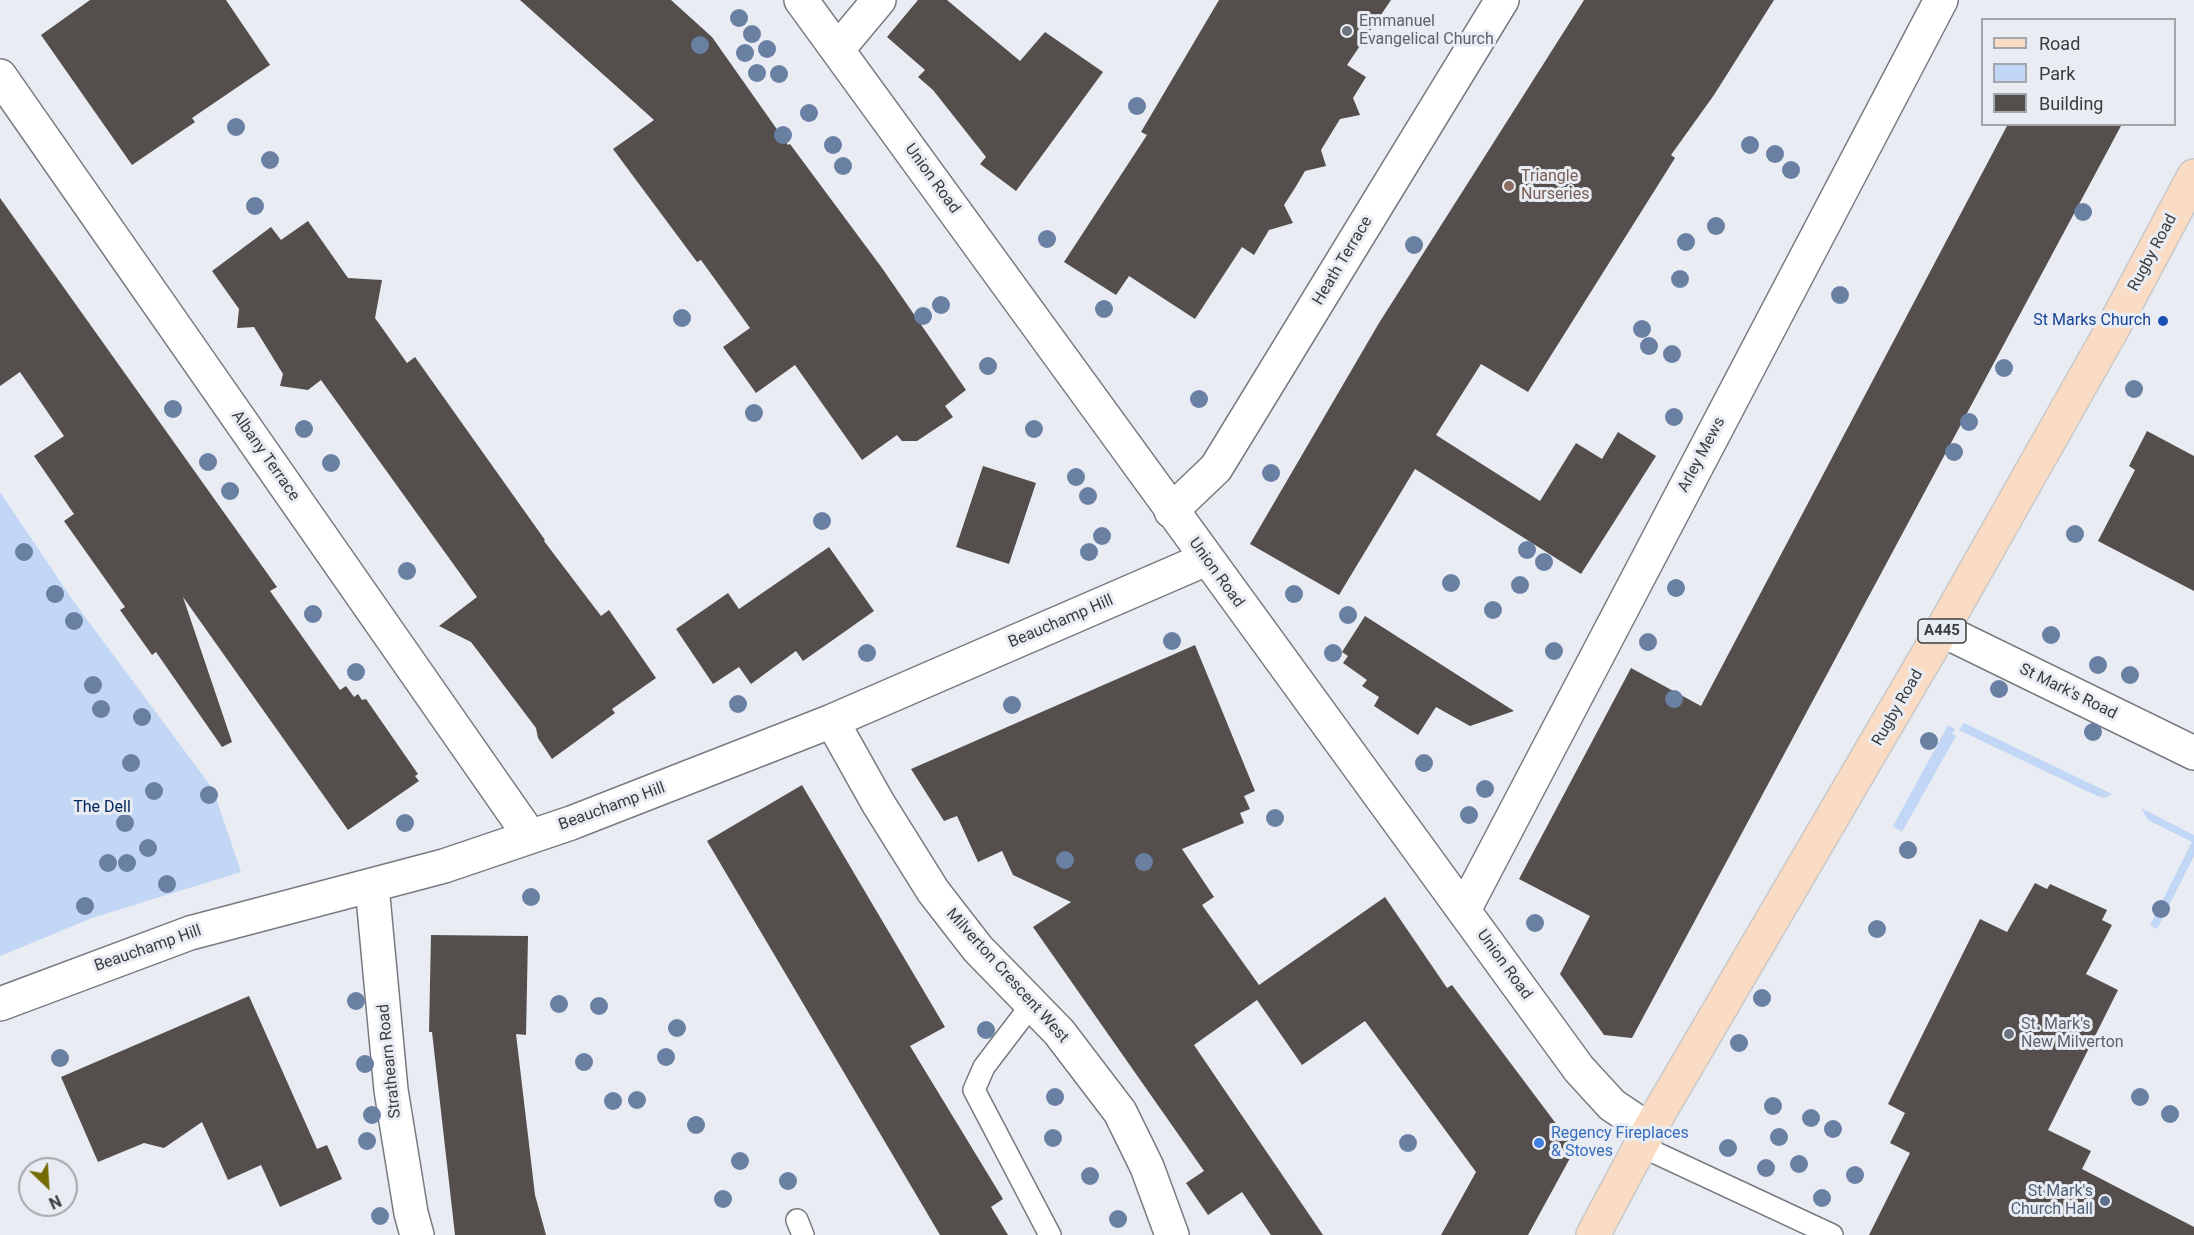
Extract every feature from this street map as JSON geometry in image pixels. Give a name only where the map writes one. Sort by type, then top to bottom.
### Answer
[{"type":"main road","name":"Rugby Road","points":[[1593,1235],[1645,1138],[1942,630],[2114,326],[2194,176]]},
{"type":"street","name":"Union Road","points":[[801,0],[1171,512],[1579,1069],[1645,1138]]},
{"type":"street","points":[[838,49],[879,0]]},
{"type":"street","name":"Heath Terrace","points":[[1171,512],[1216,468],[1502,0]]},
{"type":"street","name":"Arley Mews","points":[[1464,910],[1941,0]]},
{"type":"street","name":"Albany Terrace","points":[[0,76],[530,836]]},
{"type":"street","name":"Beauchamp Hill","points":[[0,1004],[190,933],[444,866],[696,776],[832,721],[1206,559]]},
{"type":"street","name":"St Mark's Road","points":[[1942,630],[2194,753]]},
{"type":"street","name":"Milverton Crescent West","points":[[832,721],[878,804],[933,891],[978,948],[1059,1032],[1120,1112],[1147,1167],[1172,1235]]},
{"type":"street","name":"Strathearn Road","points":[[372,886],[391,1090],[411,1213],[417,1235]]},
{"type":"lane","points":[[1032,1004],[984,1067],[974,1090],[1050,1235]]},
{"type":"lane","points":[[1645,1138],[1832,1235]]},
{"type":"green space","name":"The Dell","points":[[0,492],[74,602],[213,789],[241,872],[92,918],[0,956]]},
{"type":"green space","points":[[1964,723],[2112,794],[2104,798],[2097,796],[1959,730]]},
{"type":"green space","points":[[1948,725],[1955,729],[1952,734],[1956,736],[1902,832],[1893,826]]},
{"type":"green space","points":[[2141,808],[2194,835],[2194,856],[2157,929],[2150,925],[2192,842],[2148,820]]},
{"type":"building","points":[[90,0],[226,0],[270,65],[192,118],[195,122],[132,165],[41,35]]},
{"type":"building","points":[[520,0],[671,0],[712,37],[788,145],[790,144],[882,268],[966,390],[945,406],[953,417],[917,441],[902,441],[897,435],[862,460],[795,365],[756,393],[723,347],[750,328],[701,260],[697,262],[613,149],[654,120]]},
{"type":"building","points":[[918,0],[947,0],[1020,61],[1045,32],[1103,72],[1016,191],[980,164],[986,157],[933,90],[918,77],[925,70],[887,37]]},
{"type":"building","points":[[1219,0],[1391,0],[1347,65],[1366,77],[1353,98],[1360,115],[1340,119],[1321,150],[1326,166],[1305,171],[1284,205],[1293,223],[1269,230],[1254,255],[1242,247],[1195,319],[1129,276],[1116,295],[1064,262],[1147,135],[1141,132]]},
{"type":"building","points":[[1584,0],[1774,0],[1714,95],[1671,155],[1675,158],[1528,392],[1481,364],[1436,435],[1540,501],[1576,443],[1602,459],[1618,432],[1656,456],[1581,574],[1415,469],[1339,595],[1250,544],[1379,323]]},
{"type":"building","points":[[2007,126],[2121,126],[1632,1038],[1604,1035],[1560,974],[1590,916],[1519,879],[1631,668],[1701,706]]},
{"type":"building","points":[[0,198],[277,587],[270,591],[340,690],[346,686],[354,697],[358,694],[362,700],[366,699],[418,774],[415,776],[419,781],[348,830],[183,597],[232,742],[222,747],[156,652],[152,655],[120,610],[125,607],[64,521],[74,514],[34,456],[64,436],[20,372],[0,386]]},
{"type":"building","points":[[308,221],[348,278],[382,280],[375,318],[407,363],[415,357],[544,541],[601,616],[609,610],[656,678],[612,709],[615,713],[552,759],[538,738],[536,728],[471,642],[439,626],[477,597],[321,380],[308,390],[280,386],[283,374],[254,327],[237,328],[239,309],[212,271],[271,227],[281,240]]},
{"type":"building","points":[[2147,431],[2194,456],[2194,591],[2098,541],[2135,470],[2129,466]]},
{"type":"building","points":[[983,466],[1036,483],[1009,564],[956,547]]},
{"type":"building","points":[[829,547],[874,611],[803,661],[796,651],[751,684],[739,667],[713,684],[676,629],[728,593],[739,609]]},
{"type":"building","points":[[1365,616],[1514,711],[1470,726],[1436,707],[1418,735],[1374,706],[1379,697],[1362,686],[1367,680],[1343,663],[1348,656],[1342,652]]},
{"type":"building","points":[[1195,645],[1255,791],[1244,796],[1250,809],[1240,813],[1244,823],[1182,849],[1214,897],[1202,905],[1259,985],[1385,897],[1447,988],[1452,985],[1575,1149],[1528,1235],[1441,1235],[1476,1172],[1365,1021],[1302,1065],[1257,1000],[1194,1045],[1323,1235],[1271,1235],[1242,1192],[1208,1215],[1186,1183],[1204,1171],[1033,927],[1071,902],[1013,875],[1002,851],[978,862],[957,816],[944,821],[911,769]]},
{"type":"building","points":[[802,785],[945,1027],[910,1046],[1003,1199],[991,1207],[1008,1235],[940,1235],[707,841]]},
{"type":"building","name":"St. Mark's New Milverton","points":[[2035,883],[2047,889],[2050,884],[2107,910],[2102,920],[2112,925],[2086,974],[2118,990],[2048,1130],[2091,1151],[2082,1169],[2194,1227],[2194,1235],[1869,1235],[1910,1153],[1890,1143],[1905,1113],[1888,1104],[1980,919],[2007,932]]},
{"type":"building","points":[[431,935],[528,936],[526,1035],[516,1034],[535,1195],[546,1235],[455,1235],[432,1032],[429,1032]]},
{"type":"building","points":[[249,996],[317,1149],[327,1145],[342,1179],[280,1207],[261,1165],[228,1180],[202,1122],[164,1148],[144,1143],[98,1162],[61,1077]]},
{"type":"place","name":"Emmanuel Evangelical Church","points":[[1347,31]]},
{"type":"place","name":"Triangle Nurseries","points":[[1509,186]]},
{"type":"place","name":"St Marks Church","points":[[2163,321]]},
{"type":"place","name":"St. Mark's New Milverton","points":[[2009,1034]]},
{"type":"place","name":"Regency Fireplaces & Stoves","points":[[1539,1143]]},
{"type":"place","name":"St Mark's Church Hall","points":[[2105,1201]]}]
